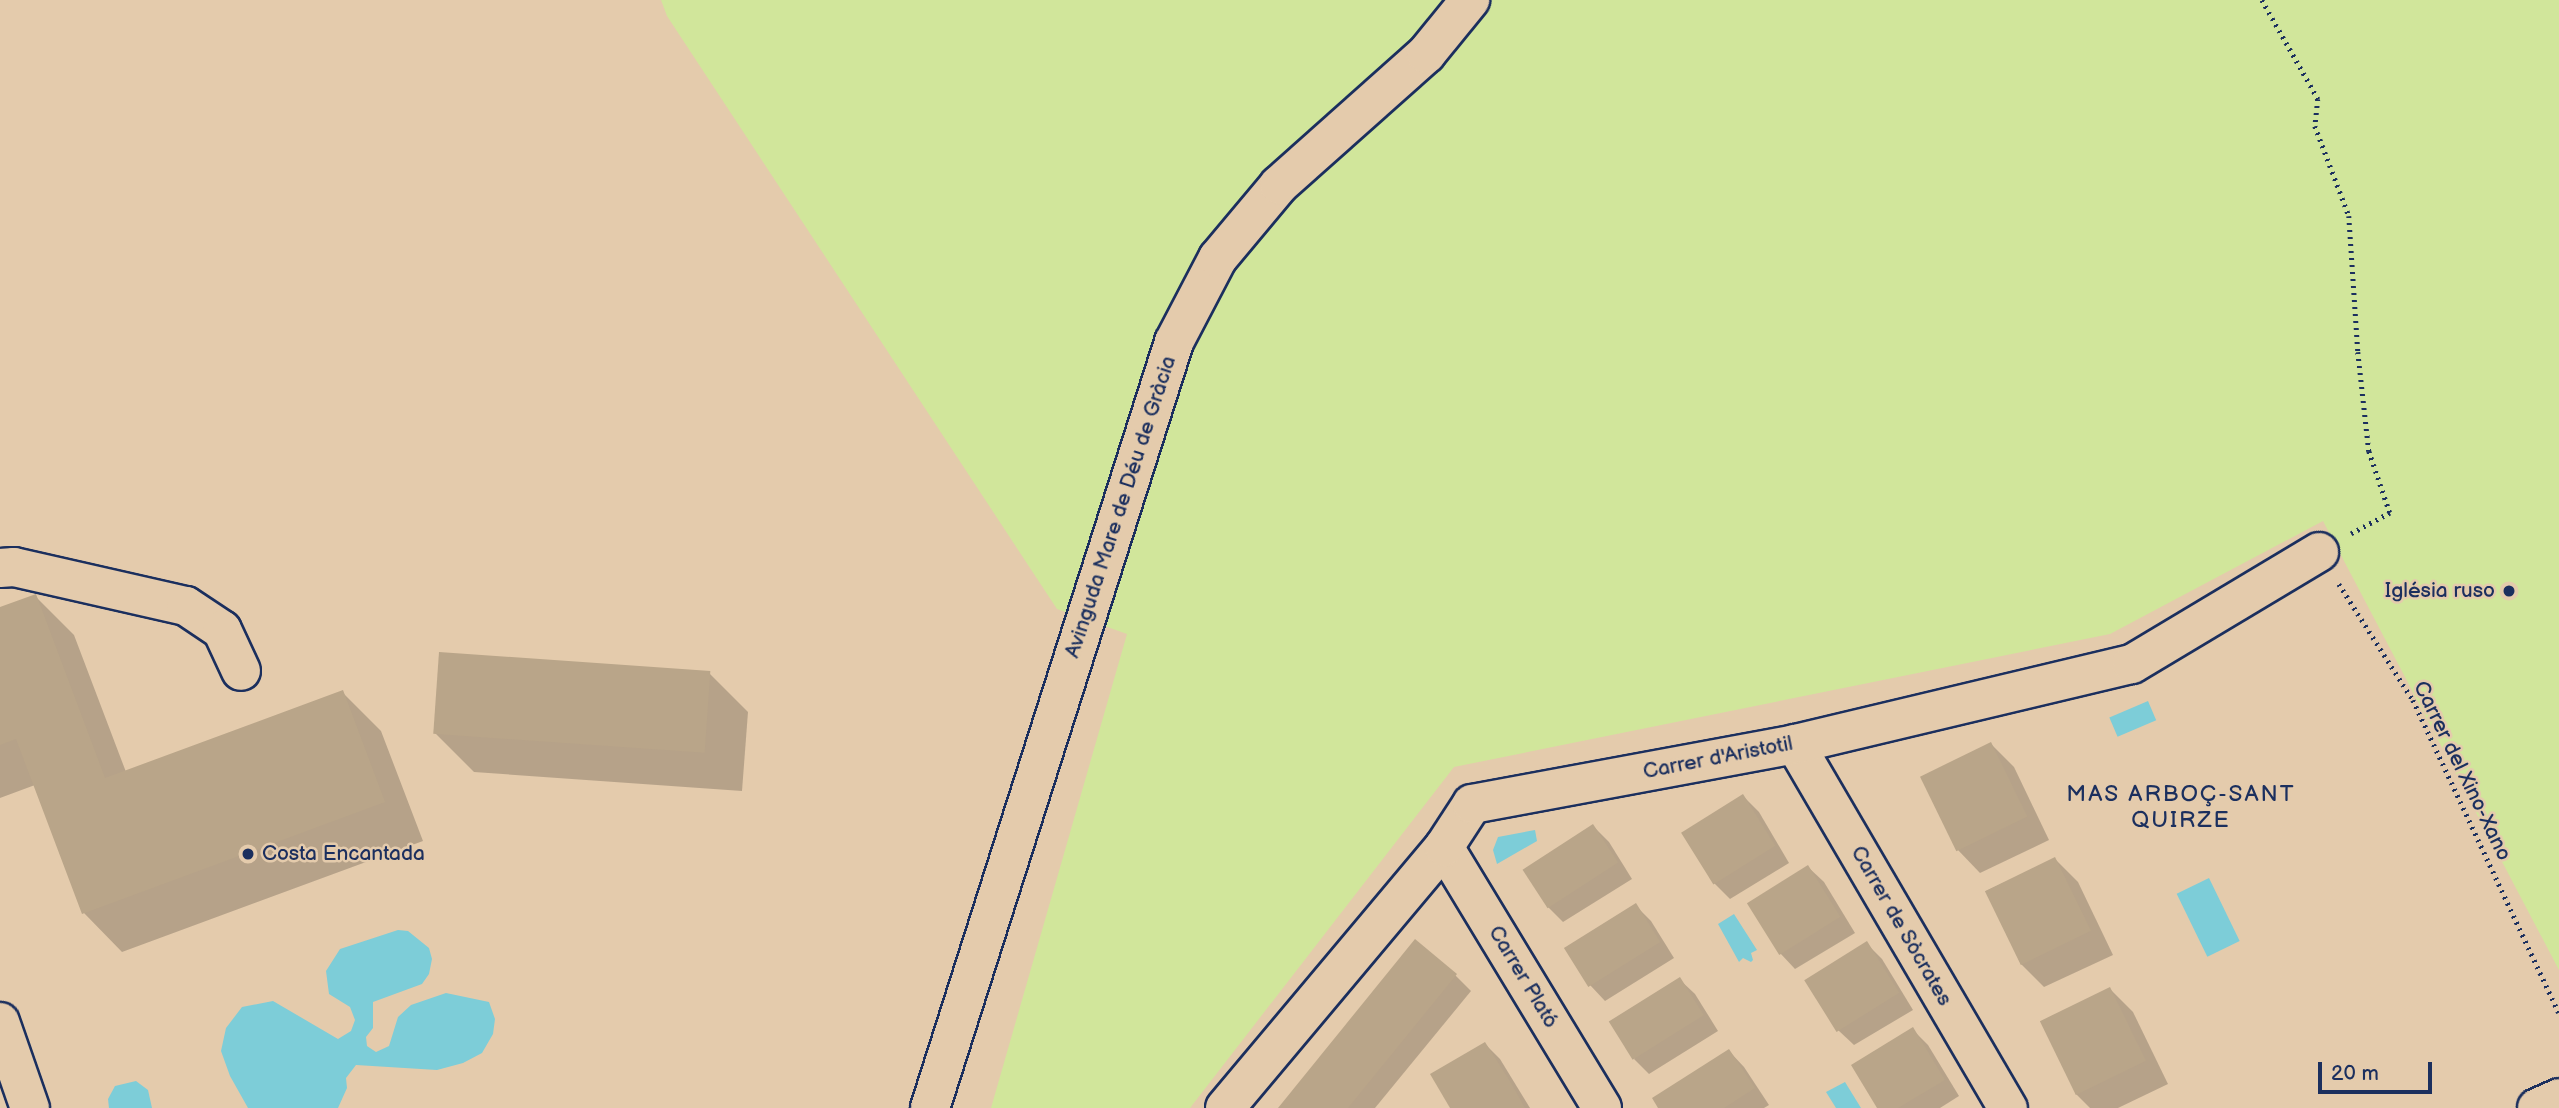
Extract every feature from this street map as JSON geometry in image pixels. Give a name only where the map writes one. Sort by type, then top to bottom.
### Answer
[{"type":"street","name":"Avinguda Mare de Déu de Gràcia","points":[[930,1108],[1174,342],[1218,258],[1279,185],[1426,54],[1470,0]]},
{"type":"street","name":"Carrer d'Aristotil","points":[[1225,1108],[1444,847],[1472,804],[1795,744],[2132,664],[2319,552]]},
{"type":"street","points":[[0,568],[14,567],[186,606],[222,630],[242,671]]},
{"type":"street","name":"Carrer de Sòcrates","points":[[1795,744],[2008,1108]]},
{"type":"street","name":"Carrer Plató","points":[[1444,847],[1602,1108]]},
{"type":"street","points":[[0,1022],[30,1108]]},
{"type":"street","points":[[2537,1108],[2559,1098]]},
{"type":"path","points":[[2262,0],[2288,41],[2318,99],[2315,127],[2349,216],[2358,352],[2369,451],[2390,513],[2319,552]]},
{"type":"path","name":"Carrer del Xino-Xano","points":[[2319,552],[2413,700],[2558,1010]]},
{"type":"green space","points":[[661,0],[2559,0],[2559,970],[2323,521],[2110,634],[1454,767],[1190,1108],[991,1108],[1127,634],[1057,609],[667,16]]},
{"type":"water","points":[[2148,701],[2156,720],[2118,737],[2109,717]]},
{"type":"water","points":[[1535,830],[1537,841],[1497,864],[1493,850],[1498,837]]},
{"type":"water","points":[[2209,878],[2240,941],[2207,957],[2177,894]]},
{"type":"water","points":[[1734,914],[1757,950],[1751,953],[1751,962],[1743,958],[1739,962],[1718,924]]},
{"type":"water","points":[[398,930],[408,931],[429,948],[432,959],[429,974],[422,984],[373,1002],[373,1028],[366,1037],[367,1046],[376,1052],[389,1046],[398,1017],[411,1005],[446,993],[489,1002],[495,1019],[493,1034],[482,1053],[463,1063],[437,1070],[356,1065],[346,1078],[347,1088],[338,1108],[248,1108],[230,1076],[221,1051],[226,1028],[242,1007],[273,1001],[338,1039],[351,1031],[355,1020],[350,1007],[329,994],[326,971],[340,949]]},
{"type":"water","points":[[136,1081],[148,1090],[152,1108],[109,1108],[108,1099],[115,1086]]},
{"type":"water","points":[[1845,1082],[1861,1108],[1836,1108],[1826,1092]]},
{"type":"building","points":[[36,594],[105,778],[343,690],[385,802],[82,914],[16,739],[0,745],[0,607]]},
{"type":"building","points":[[439,652],[710,671],[705,753],[433,734]]},
{"type":"building","points":[[1991,742],[2027,817],[1956,851],[1920,777]]},
{"type":"building","points":[[1743,794],[1775,846],[1713,884],[1681,833]]},
{"type":"building","points":[[1593,824],[1618,863],[1548,908],[1523,870]]},
{"type":"building","points":[[2055,857],[2091,931],[2021,965],[1985,891]]},
{"type":"building","points":[[1808,865],[1840,917],[1779,955],[1747,903]]},
{"type":"building","points":[[1636,903],[1660,942],[1588,987],[1564,948]]},
{"type":"building","points":[[1415,939],[1457,974],[1348,1108],[1278,1108]]},
{"type":"building","points":[[1867,941],[1899,993],[1837,1032],[1804,980]]},
{"type":"building","points":[[1680,977],[1704,1015],[1633,1060],[1609,1022]]},
{"type":"building","points":[[2110,987],[2146,1061],[2076,1095],[2040,1021]]},
{"type":"building","points":[[1913,1027],[1945,1080],[1898,1108],[1877,1108],[1851,1065]]},
{"type":"building","points":[[1485,1042],[1525,1108],[1450,1108],[1430,1074]]},
{"type":"building","points":[[1729,1049],[1755,1088],[1724,1108],[1658,1108],[1652,1098]]},
{"type":"place","name":"Iglésia ruso","points":[[2509,591]]},
{"type":"place","name":"Costa Encantada","points":[[248,854]]},
{"type":"district","name":"MAS ARBOÇ-SANT QUIRZE","points":[[2181,807]]}]
